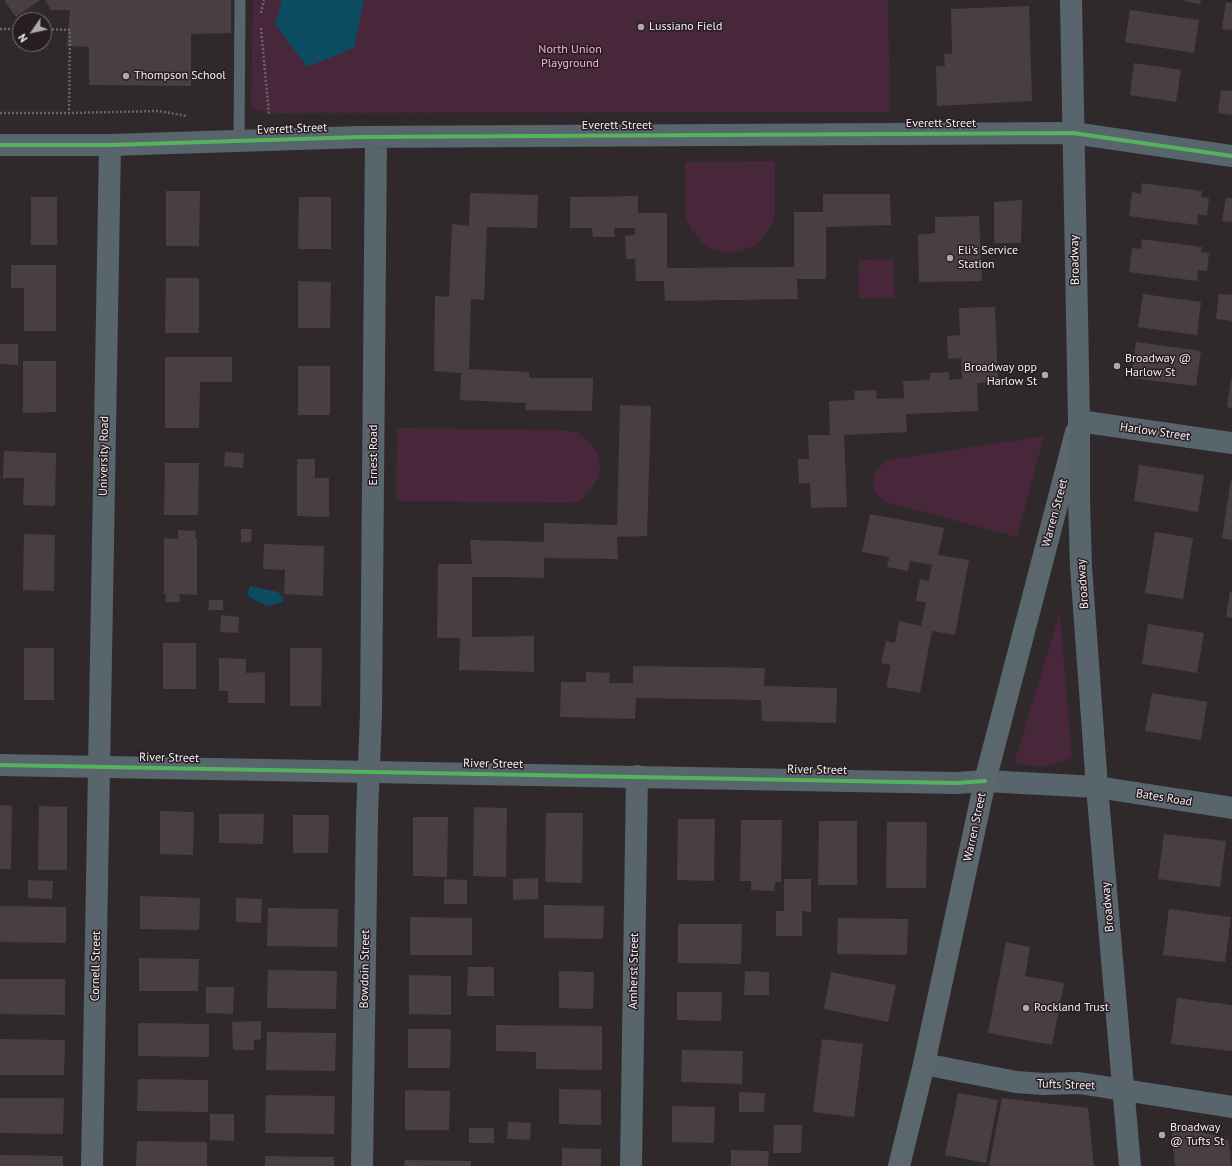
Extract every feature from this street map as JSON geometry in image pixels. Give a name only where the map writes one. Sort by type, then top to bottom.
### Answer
[{"type":"main road","name":"Warren Street","points":[[899,1166],[924,1064],[985,781],[1078,421]]},
{"type":"street","name":"Broadway","points":[[1071,0],[1079,499],[1082,567],[1097,787],[1130,1166]]},
{"type":"street","name":"Everett Street","points":[[0,145],[110,145],[376,137],[1073,133],[1232,156]]},
{"type":"street","name":"Ernest Road","points":[[368,773],[370,752],[372,626],[376,137]]},
{"type":"street","name":"University Road","points":[[99,767],[110,145]]},
{"type":"street","name":"Harlow Street","points":[[1078,421],[1232,443]]},
{"type":"street","name":"River Street","points":[[0,765],[956,783],[985,781],[1097,787]]},
{"type":"street","name":"Cornell Street","points":[[92,1166],[99,767]]},
{"type":"street","name":"Bowdoin Street","points":[[362,1166],[368,773]]},
{"type":"street","name":"Amherst Street","points":[[631,1166],[637,776]]},
{"type":"street","name":"Bates Road","points":[[1097,787],[1232,808]]},
{"type":"street","name":"Tufts Street","points":[[924,1064],[1016,1082],[1044,1084],[1079,1083],[1232,1107]]},
{"type":"lane","points":[[238,141],[240,0]]},
{"type":"path","points":[[260,18],[264,0]]},
{"type":"path","points":[[261,26],[269,118]]},
{"type":"path","points":[[0,29],[12,29]]},
{"type":"path","points":[[52,29],[70,30],[69,113]]},
{"type":"path","points":[[0,113],[159,111],[191,116]]},
{"type":"green space","name":"North Union Playground","points":[[253,0],[888,0],[890,112],[269,113],[251,108]]},
{"type":"green space","points":[[775,161],[775,216],[771,227],[764,237],[752,247],[731,253],[709,248],[700,241],[690,228],[685,216],[685,162]]},
{"type":"green space","points":[[894,259],[894,298],[859,298],[858,260]]},
{"type":"green space","points":[[397,428],[557,430],[576,432],[583,436],[592,445],[598,455],[600,466],[599,476],[591,490],[581,500],[572,503],[396,501]]},
{"type":"green space","points":[[1044,436],[1017,537],[885,502],[877,495],[873,485],[874,474],[877,469],[887,460]]},
{"type":"green space","points":[[1060,612],[1072,758],[1042,767],[1014,763]]},
{"type":"water","points":[[282,0],[364,0],[354,48],[307,67],[275,24]]},
{"type":"water","points":[[250,586],[278,592],[283,598],[283,602],[269,606],[256,601],[247,595]]},
{"type":"building","points":[[4,0],[40,0],[23,12],[12,12]]},
{"type":"building","points":[[45,0],[231,0],[231,33],[191,34],[191,86],[89,85],[89,47],[67,46],[70,10],[51,10]]},
{"type":"building","points":[[1180,0],[1201,0],[1200,4]]},
{"type":"building","points":[[1226,2],[1232,3],[1232,30],[1222,29]]},
{"type":"building","points":[[1029,6],[1032,101],[937,106],[936,66],[945,66],[944,54],[952,54],[951,9]]},
{"type":"building","points":[[1130,10],[1199,20],[1194,53],[1125,42]]},
{"type":"building","points":[[1134,63],[1181,70],[1176,102],[1130,95]]},
{"type":"building","points":[[1221,90],[1232,91],[1232,115],[1218,113]]},
{"type":"building","points":[[1142,183],[1202,191],[1201,197],[1209,198],[1207,216],[1198,214],[1197,225],[1129,216],[1132,192],[1141,194]]},
{"type":"building","points":[[166,191],[200,191],[199,246],[166,246]]},
{"type":"building","points":[[470,193],[538,195],[537,228],[487,227],[484,300],[471,299],[469,369],[529,372],[529,378],[593,378],[592,411],[525,410],[526,403],[460,400],[461,373],[434,371],[435,296],[449,297],[452,224],[469,226]]},
{"type":"building","points":[[823,194],[890,194],[891,225],[826,227],[826,279],[797,279],[798,299],[665,301],[664,281],[636,281],[635,259],[626,259],[625,236],[635,235],[635,228],[614,228],[615,237],[593,237],[592,228],[570,228],[570,197],[638,196],[638,213],[667,213],[667,268],[794,267],[794,212],[823,212]]},
{"type":"building","points":[[31,197],[57,197],[57,245],[31,245]]},
{"type":"building","points":[[299,197],[331,197],[331,249],[298,249]]},
{"type":"building","points":[[1226,198],[1232,198],[1232,222],[1222,221]]},
{"type":"building","name":"Eli's Service Station","points":[[1022,200],[1021,243],[994,243],[994,202]]},
{"type":"building","name":"Eli's Service Station","points":[[979,216],[982,281],[919,282],[918,235],[935,233],[935,217]]},
{"type":"building","points":[[1142,239],[1202,247],[1201,252],[1209,253],[1207,271],[1198,270],[1197,281],[1129,272],[1132,248],[1141,249]]},
{"type":"building","points":[[11,265],[56,265],[56,331],[24,331],[24,288],[11,288]]},
{"type":"building","points":[[166,278],[199,278],[199,333],[165,333]]},
{"type":"building","points":[[298,281],[331,282],[330,328],[298,328]]},
{"type":"building","points":[[1143,294],[1201,302],[1197,335],[1138,327]]},
{"type":"building","points":[[1219,294],[1232,295],[1232,321],[1216,319]]},
{"type":"building","points":[[995,307],[998,382],[977,383],[978,411],[906,414],[907,432],[844,435],[847,507],[811,508],[810,483],[799,484],[798,459],[809,459],[808,435],[830,435],[829,401],[855,400],[854,391],[876,390],[877,399],[904,398],[903,381],[930,380],[930,373],[949,372],[949,380],[962,379],[961,358],[948,359],[947,336],[960,335],[959,308]]},
{"type":"building","points":[[1136,342],[1201,351],[1196,386],[1131,378]]},
{"type":"building","points":[[0,344],[18,344],[18,365],[0,364]]},
{"type":"building","points":[[165,357],[232,357],[232,382],[200,382],[199,428],[165,428]]},
{"type":"building","points":[[23,361],[56,361],[56,412],[23,413]]},
{"type":"building","points":[[298,366],[330,366],[330,415],[298,415]]},
{"type":"building","points":[[1232,379],[1232,408],[1227,407]]},
{"type":"building","points":[[620,405],[651,406],[647,536],[617,537],[618,559],[544,558],[544,578],[472,577],[472,637],[534,636],[534,672],[459,670],[460,638],[437,638],[438,564],[472,564],[470,540],[544,542],[544,523],[617,525]]},
{"type":"building","points":[[4,451],[56,453],[55,506],[23,505],[24,478],[3,478]]},
{"type":"building","points":[[225,452],[244,453],[243,468],[224,466]]},
{"type":"building","points":[[297,459],[315,459],[315,478],[329,478],[329,517],[297,516]]},
{"type":"building","points":[[165,463],[199,463],[198,515],[164,515]]},
{"type":"building","points":[[1139,465],[1204,475],[1198,512],[1134,501]]},
{"type":"building","points":[[1232,479],[1232,540],[1222,538]]},
{"type":"building","points":[[870,514],[944,528],[938,555],[969,560],[955,635],[932,631],[920,693],[886,687],[891,665],[881,663],[886,641],[895,643],[899,621],[921,626],[926,602],[916,601],[920,579],[929,581],[932,565],[910,561],[908,571],[887,567],[889,557],[862,552]]},
{"type":"building","points":[[241,529],[252,529],[251,542],[241,542]]},
{"type":"building","points":[[178,530],[196,531],[197,595],[179,594],[180,602],[165,602],[164,538],[178,539]]},
{"type":"building","points":[[1155,532],[1193,538],[1183,599],[1145,593]]},
{"type":"building","points":[[24,534],[55,535],[54,591],[23,590]]},
{"type":"building","points":[[264,544],[324,546],[323,596],[284,594],[285,570],[263,569]]},
{"type":"building","points":[[1230,591],[1232,592],[1232,618],[1226,617]]},
{"type":"building","points":[[209,600],[223,600],[223,610],[208,610]]},
{"type":"building","points":[[221,615],[239,617],[238,633],[220,632]]},
{"type":"building","points":[[1148,624],[1204,633],[1197,673],[1142,664]]},
{"type":"building","points":[[163,643],[196,643],[196,689],[163,689]]},
{"type":"building","points":[[24,648],[54,648],[54,700],[24,700]]},
{"type":"building","points":[[290,648],[322,648],[321,706],[290,706]]},
{"type":"building","points":[[219,658],[246,659],[246,673],[265,672],[265,703],[228,703],[228,691],[219,691]]},
{"type":"building","points":[[633,666],[765,668],[764,686],[837,688],[836,723],[762,721],[761,700],[636,698],[635,719],[560,717],[561,682],[586,682],[586,672],[610,673],[609,683],[633,683]]},
{"type":"building","points":[[1152,693],[1207,702],[1201,740],[1145,731]]},
{"type":"building","points":[[0,805],[12,806],[11,869],[0,869]]},
{"type":"building","points":[[39,806],[67,807],[67,870],[38,870]]},
{"type":"building","points":[[474,807],[507,808],[506,877],[473,876]]},
{"type":"building","points":[[160,811],[194,812],[193,855],[160,854]]},
{"type":"building","points":[[546,813],[583,813],[582,883],[545,882]]},
{"type":"building","points":[[219,814],[264,814],[263,844],[219,843]]},
{"type":"building","points":[[293,815],[329,815],[328,853],[293,853]]},
{"type":"building","points":[[413,817],[448,817],[447,877],[413,876]]},
{"type":"building","points":[[678,819],[715,819],[714,881],[677,880]]},
{"type":"building","points":[[741,820],[782,820],[781,882],[775,882],[774,891],[751,890],[751,881],[740,881]]},
{"type":"building","points":[[819,821],[857,821],[857,885],[818,885]]},
{"type":"building","points":[[887,822],[927,822],[926,888],[886,888]]},
{"type":"building","points":[[1164,834],[1226,841],[1220,887],[1158,879]]},
{"type":"building","points":[[538,878],[538,899],[513,900],[513,879]]},
{"type":"building","points":[[444,879],[467,880],[467,904],[444,904]]},
{"type":"building","points":[[784,879],[811,879],[811,912],[802,911],[802,936],[776,936],[776,911],[784,911]]},
{"type":"building","points":[[28,880],[53,881],[52,899],[28,898]]},
{"type":"building","points":[[140,896],[200,898],[199,930],[140,929]]},
{"type":"building","points":[[236,898],[262,899],[261,923],[236,922]]},
{"type":"building","points":[[544,905],[604,906],[603,939],[544,938]]},
{"type":"building","points":[[0,906],[66,907],[66,943],[0,942]]},
{"type":"building","points":[[268,908],[338,909],[337,947],[267,946]]},
{"type":"building","points":[[1169,909],[1231,917],[1225,962],[1163,955]]},
{"type":"building","points":[[410,917],[472,918],[472,955],[410,955]]},
{"type":"building","points":[[838,918],[908,919],[907,955],[837,954]]},
{"type":"building","points":[[678,924],[742,924],[741,964],[678,963]]},
{"type":"building","name":"Rockland Trust","points":[[1006,942],[1030,947],[1025,976],[1064,983],[1052,1045],[988,1033]]},
{"type":"building","points":[[139,958],[199,959],[198,991],[139,991]]},
{"type":"building","points":[[468,967],[494,967],[494,996],[467,996]]},
{"type":"building","points":[[268,970],[337,971],[336,1009],[267,1008]]},
{"type":"building","points":[[559,971],[594,972],[593,1009],[559,1008]]},
{"type":"building","points":[[745,971],[769,972],[769,995],[744,995]]},
{"type":"building","points":[[831,972],[896,985],[888,1022],[824,1009]]},
{"type":"building","points":[[409,975],[451,976],[451,1015],[409,1014]]},
{"type":"building","points":[[0,979],[65,979],[65,1015],[0,1014]]},
{"type":"building","points":[[206,987],[234,987],[233,1014],[206,1013]]},
{"type":"building","points":[[677,992],[722,992],[721,1021],[677,1020]]},
{"type":"building","points":[[1177,998],[1232,1005],[1232,1051],[1171,1044]]},
{"type":"building","points":[[261,1021],[261,1039],[254,1040],[254,1050],[233,1050],[232,1022]]},
{"type":"building","points":[[138,1023],[209,1024],[209,1057],[138,1056]]},
{"type":"building","points":[[496,1025],[602,1026],[602,1070],[536,1069],[536,1052],[496,1051]]},
{"type":"building","points":[[408,1029],[451,1029],[450,1068],[408,1068]]},
{"type":"building","points":[[267,1032],[336,1033],[335,1071],[266,1070]]},
{"type":"building","points":[[0,1039],[65,1040],[64,1075],[0,1075]]},
{"type":"building","points":[[822,1039],[863,1044],[854,1117],[813,1112]]},
{"type":"building","points":[[682,1050],[743,1051],[742,1084],[681,1082]]},
{"type":"building","points":[[138,1079],[208,1080],[208,1112],[137,1111]]},
{"type":"building","points":[[559,1089],[601,1090],[601,1125],[559,1124]]},
{"type":"building","points":[[405,1090],[450,1091],[449,1130],[405,1130]]},
{"type":"building","points":[[739,1092],[765,1093],[764,1112],[739,1112]]},
{"type":"building","points":[[958,1093],[998,1100],[986,1163],[945,1155]]},
{"type":"building","points":[[266,1095],[335,1096],[334,1134],[265,1133]]},
{"type":"building","points":[[0,1098],[64,1098],[63,1134],[0,1133]]},
{"type":"building","points":[[1002,1098],[1088,1108],[1094,1166],[989,1166]]},
{"type":"building","points":[[672,1106],[715,1107],[714,1143],[672,1142]]},
{"type":"building","points":[[210,1114],[234,1114],[234,1141],[210,1140]]},
{"type":"building","points":[[508,1122],[531,1123],[530,1140],[507,1139]]},
{"type":"building","points":[[774,1125],[802,1125],[801,1153],[773,1153]]},
{"type":"building","points":[[1179,1127],[1224,1137],[1227,1139],[1229,1142],[1231,1166],[1175,1166],[1172,1134],[1174,1130]]},
{"type":"building","points":[[469,1128],[494,1128],[494,1143],[469,1143]]},
{"type":"building","points":[[137,1141],[207,1142],[207,1166],[136,1166]]},
{"type":"building","points":[[562,1148],[601,1149],[601,1166],[562,1166]]},
{"type":"building","points":[[731,1150],[769,1151],[768,1166],[731,1166]]},
{"type":"building","points":[[0,1155],[63,1156],[63,1166],[0,1166]]},
{"type":"building","points":[[265,1156],[334,1157],[334,1166],[265,1166]]},
{"type":"building","points":[[405,1160],[471,1161],[471,1166],[404,1166]]},
{"type":"cycle path","points":[[0,145],[110,145],[360,137],[1073,133],[1232,156]]},
{"type":"cycle path","points":[[0,765],[956,783],[985,781]]},
{"type":"place","name":"Lussiano Field","points":[[641,27]]},
{"type":"place","name":"Thompson School","points":[[126,76]]},
{"type":"place","name":"Eli's Service Station","points":[[950,258]]},
{"type":"place","name":"Broadway @ Harlow St","points":[[1117,366]]},
{"type":"place","name":"Broadway opp Harlow St","points":[[1045,375]]},
{"type":"place","name":"Rockland Trust","points":[[1026,1008]]},
{"type":"place","name":"Broadway @ Tufts St","points":[[1162,1135]]}]
